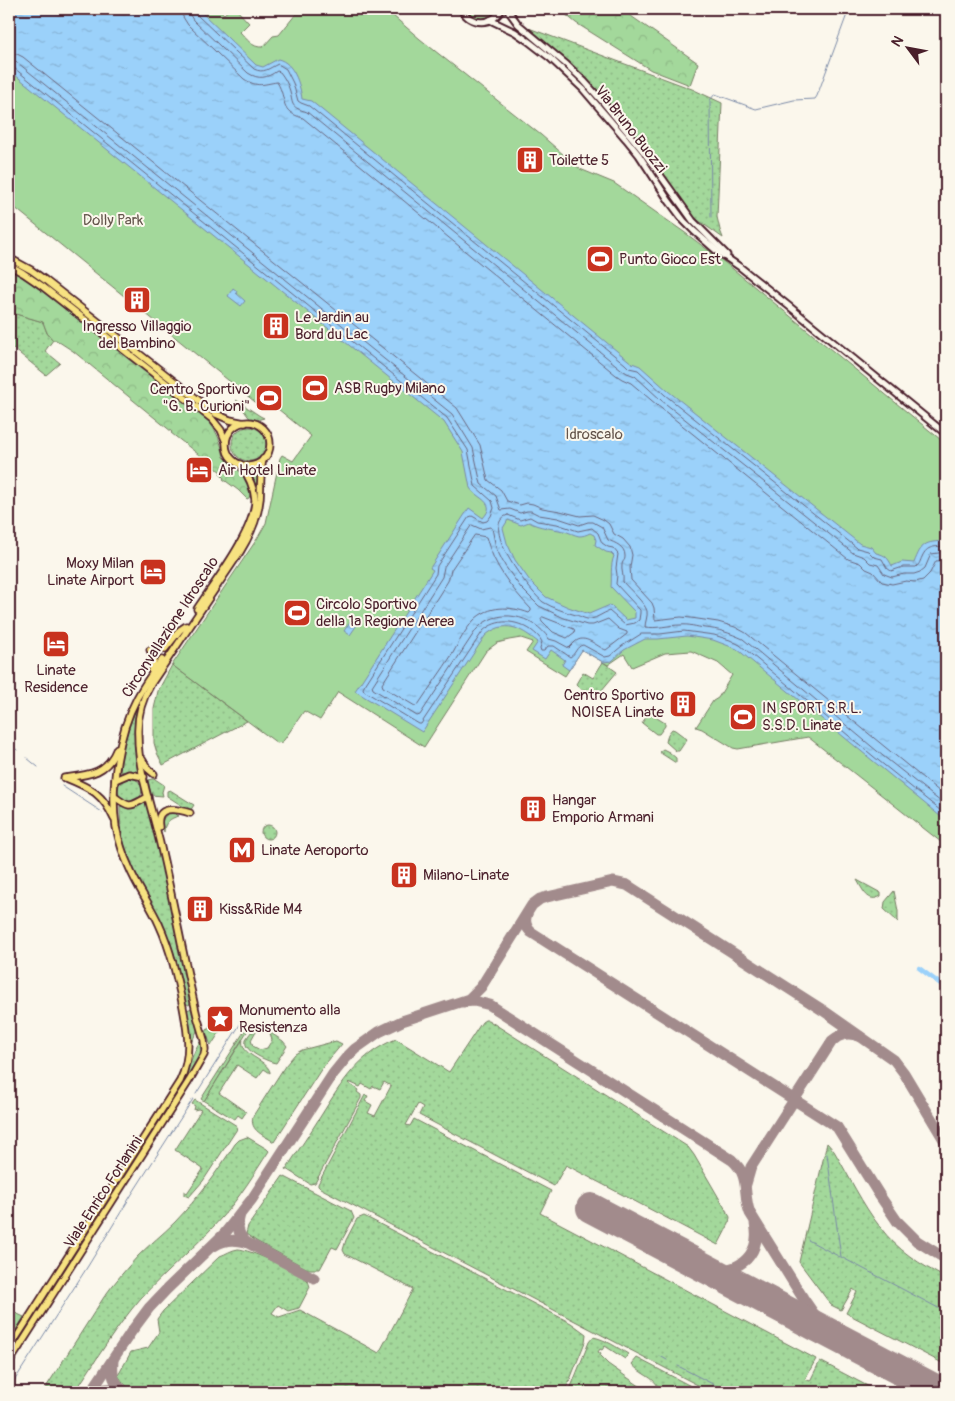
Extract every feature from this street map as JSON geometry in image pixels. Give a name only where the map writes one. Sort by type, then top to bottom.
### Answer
[{"type":"main road","name":"Via Bruno Buozzi","points":[[461,9],[472,20],[480,22],[490,20],[515,32],[550,58],[583,89],[626,138],[684,221],[718,252],[740,267],[946,434]]},
{"type":"main road","points":[[490,20],[498,15],[502,9]]},
{"type":"main road","name":"Via Bruno Buozzi","points":[[507,9],[518,24],[567,65],[596,94],[642,151],[693,221],[740,267]]},
{"type":"main road","points":[[9,258],[45,280],[216,414],[230,420],[260,426],[266,433],[269,442],[268,452],[263,459],[252,465],[240,464],[230,457],[221,430],[212,419],[42,286],[23,272],[9,265]]},
{"type":"main road","points":[[226,442],[233,429],[245,423]]},
{"type":"main road","name":"Circonvallazione Idroscalo","points":[[202,1031],[193,1001],[161,846],[138,750],[138,723],[147,691],[240,552],[251,532],[260,500],[263,459]]},
{"type":"main road","name":"Circonvallazione Idroscalo","points":[[186,1067],[188,1038],[176,970],[165,936],[130,870],[116,826],[115,797],[118,757],[137,696],[186,626],[242,540],[251,520],[255,498],[250,481],[240,464]]},
{"type":"main road","points":[[137,696],[142,684],[154,666],[150,650],[165,649],[180,630],[186,626]]},
{"type":"main road","points":[[116,826],[108,808],[99,795],[88,787],[64,778],[90,774],[105,766],[116,753],[126,728]]},
{"type":"main road","points":[[138,750],[143,762],[154,774]]},
{"type":"main road","points":[[116,780],[129,774],[144,777]]},
{"type":"main road","points":[[115,797],[123,804],[129,805],[137,804],[148,797]]},
{"type":"main road","points":[[161,846],[158,822],[162,813],[168,809],[178,809],[190,813]]},
{"type":"main road","points":[[182,1002],[188,1007],[192,1005],[193,1001]]},
{"type":"main road","name":"Viale Enrico Forlanini","points":[[9,1363],[202,1060],[206,1048],[202,1031]]},
{"type":"main road","name":"Viale Enrico Forlanini","points":[[9,1349],[180,1081],[186,1067]]},
{"type":"green space","name":"Idroscalo","points":[[9,9],[218,9],[224,14],[230,9],[236,9],[249,23],[240,32],[253,45],[263,47],[273,36],[279,35],[300,9],[385,9],[541,135],[580,169],[614,183],[728,265],[946,444],[946,846],[808,737],[738,749],[696,727],[713,701],[718,698],[732,675],[718,663],[691,651],[665,653],[632,667],[624,654],[608,665],[582,650],[565,676],[526,652],[533,642],[521,638],[497,643],[486,651],[424,747],[338,692],[320,720],[304,711],[284,740],[277,743],[172,665],[266,523],[280,458],[282,455],[293,461],[311,436],[278,409],[265,410],[9,203]]},
{"type":"green space","points":[[465,9],[498,9],[486,18],[477,18]]},
{"type":"green space","points":[[559,9],[621,9],[698,63],[690,85],[651,70],[576,23]]},
{"type":"green space","points":[[526,27],[692,89],[722,103],[717,217],[723,238],[695,218],[617,111]]},
{"type":"green space","points":[[9,268],[30,282],[209,422],[219,438],[224,457],[245,473],[251,492],[249,498],[247,499],[223,479],[220,474],[221,472],[73,351],[53,340],[47,333],[43,322],[9,312]]},
{"type":"green space","points":[[9,312],[43,322],[47,333],[53,340],[45,351],[60,363],[46,375],[9,345]]},
{"type":"green space","points":[[236,400],[260,416],[264,418],[253,421]]},
{"type":"green space","points":[[249,427],[256,428],[261,432],[265,437],[265,451],[261,456],[256,460],[249,461],[242,460],[237,456],[233,451],[232,444],[233,437],[237,432],[242,428]]},
{"type":"green space","points":[[253,469],[258,469],[258,498],[249,472]]},
{"type":"green space","points":[[603,662],[617,672],[599,693],[581,689],[576,684],[583,672],[593,678]]},
{"type":"green space","points":[[172,665],[247,721],[163,765],[154,743],[154,709],[158,691]]},
{"type":"green space","points":[[142,697],[134,735],[138,773],[131,771],[120,772],[127,734]]},
{"type":"green space","points":[[649,713],[665,723],[659,734],[656,734],[642,723]]},
{"type":"green space","points":[[672,729],[687,739],[679,751],[676,751],[666,742],[668,734]]},
{"type":"green space","points":[[663,749],[676,758],[676,763],[659,752]]},
{"type":"green space","points":[[130,778],[139,781],[142,790],[139,799],[130,802],[121,799],[118,790],[121,781]]},
{"type":"green space","points":[[152,779],[164,785],[163,796],[151,795],[148,780]]},
{"type":"green space","points":[[170,790],[194,805],[190,811],[167,796],[167,791]]},
{"type":"green space","points":[[145,803],[158,847],[191,1002],[189,1005],[185,1003],[178,967],[170,941],[134,872],[122,835],[120,806],[134,808]]},
{"type":"green space","points":[[172,812],[179,816],[168,821],[164,832],[163,820]]},
{"type":"green space","points":[[268,825],[273,827],[275,832],[273,837],[268,839],[263,837],[261,832],[263,827]]},
{"type":"green space","points":[[857,880],[881,893],[881,896],[873,898],[866,895]]},
{"type":"green space","points":[[894,891],[898,922],[884,909],[885,902]]},
{"type":"green space","points":[[224,1006],[231,1010],[231,1014],[211,1046],[206,1032]]},
{"type":"green space","points":[[192,1008],[198,1029],[191,1043],[187,1010]]},
{"type":"green space","points":[[485,1020],[488,1020],[688,1147],[730,1217],[729,1224],[718,1245],[566,1165],[554,1186],[419,1115],[423,1107],[418,1104],[406,1125],[410,1126],[414,1119],[551,1191],[540,1213],[816,1359],[805,1379],[810,1381],[820,1361],[879,1392],[711,1392],[320,1188],[318,1184],[365,1095],[368,1096],[365,1101],[372,1105],[368,1113],[375,1116],[391,1086],[384,1082],[380,1089],[373,1086],[371,1089],[362,1084],[360,1087],[348,1083],[358,1090],[357,1092],[361,1095],[361,1098],[315,1183],[310,1184],[286,1169],[344,1080],[372,1053],[396,1039],[449,1072]]},
{"type":"green space","points":[[249,1024],[251,1025],[204,1101],[201,1099]]},
{"type":"green space","points":[[257,1024],[283,1041],[287,1046],[276,1063],[249,1050],[246,1046],[246,1039]],"holes":[[[262,1029],[270,1033],[272,1040],[267,1048],[260,1050],[253,1046],[251,1040],[256,1031]]]},
{"type":"green space","points":[[243,1039],[245,1049],[264,1063],[270,1073],[264,1069],[257,1078],[237,1065],[219,1093],[246,1112],[242,1118],[238,1115],[234,1119],[204,1101]]},
{"type":"green space","points":[[202,1040],[202,1055],[182,1087],[193,1055]]},
{"type":"green space","points":[[336,1041],[342,1044],[322,1068],[274,1142],[258,1132],[253,1125],[253,1116],[285,1066],[295,1054],[302,1050]]},
{"type":"green space","points":[[195,1100],[237,1126],[237,1129],[203,1181],[189,1197],[184,1195],[184,1191],[187,1193],[203,1169],[175,1150],[201,1110],[194,1110],[195,1106],[192,1104]]},
{"type":"green space","points":[[247,1137],[269,1151],[229,1209],[141,1298],[115,1332],[75,1392],[43,1392],[116,1281],[138,1256],[192,1204],[235,1144]]},
{"type":"green space","points":[[827,1143],[834,1151],[873,1218],[894,1243],[910,1256],[946,1278],[946,1365],[846,1313],[857,1292],[853,1289],[841,1310],[831,1305],[799,1262]]},
{"type":"green space","points":[[283,1176],[351,1211],[354,1218],[337,1249],[332,1247],[320,1269],[308,1269],[246,1234],[248,1226]]},
{"type":"green space","points":[[364,1216],[571,1323],[586,1334],[585,1342],[565,1392],[136,1392],[128,1387],[118,1375],[131,1352],[148,1348],[159,1332],[157,1319],[163,1311],[220,1256],[238,1249],[273,1262],[301,1276],[308,1282],[310,1287],[299,1308],[288,1311],[278,1305],[272,1313],[279,1317],[300,1310],[379,1353],[413,1289],[345,1254],[343,1250],[346,1240],[357,1219]]},
{"type":"green space","points":[[9,1310],[24,1317],[9,1341]]},
{"type":"green space","points":[[593,1337],[607,1342],[628,1354],[625,1359],[605,1346],[598,1352],[608,1364],[641,1387],[642,1392],[569,1392],[589,1342]]},
{"type":"green space","points":[[637,1358],[702,1392],[659,1392],[656,1383],[632,1364]]},
{"type":"water","name":"Idroscalo","points":[[9,9],[200,9],[256,65],[263,67],[278,59],[284,61],[292,69],[298,81],[302,99],[311,101],[628,360],[640,366],[668,391],[860,544],[871,547],[876,553],[888,559],[892,566],[902,562],[914,563],[919,551],[925,545],[946,541],[946,821],[737,649],[713,640],[687,636],[645,639],[624,650],[612,661],[603,662],[582,650],[569,670],[562,665],[565,660],[551,650],[545,659],[532,651],[538,642],[524,632],[509,627],[498,628],[485,636],[422,732],[355,691],[433,570],[430,568],[469,508],[483,518],[487,513],[488,508],[485,501],[470,488],[463,452],[444,422],[9,70]],"holes":[[[508,520],[521,525],[529,522],[537,526],[565,531],[579,536],[590,533],[594,535],[595,545],[614,556],[611,587],[635,612],[635,618],[626,620],[610,605],[589,614],[546,597],[530,581],[515,560],[507,543],[503,528]]]},
{"type":"water","points":[[233,288],[245,301],[241,306],[228,296]]},
{"type":"water","points":[[353,617],[359,622],[350,635],[344,631]]},
{"type":"waterway","points":[[711,217],[710,100],[715,94],[756,109],[794,100],[815,99],[849,9]]},
{"type":"waterway","points":[[9,743],[17,750]]},
{"type":"waterway","points":[[27,758],[38,767]]},
{"type":"waterway","points":[[62,786],[102,812]]},
{"type":"waterway","points":[[919,968],[946,988]]},
{"type":"waterway","points":[[196,1094],[241,1023]]},
{"type":"waterway","points":[[9,1389],[193,1099]]},
{"type":"waterway","points":[[827,1154],[841,1257],[946,1312]]},
{"type":"waterway","points":[[808,1240],[840,1257]]},
{"type":"waterway","points":[[660,1356],[667,1360]]},
{"type":"waterway","points":[[678,1366],[728,1392]]},
{"type":"taxiway","points":[[91,1392],[149,1308],[225,1233],[252,1199],[333,1074],[346,1058],[379,1032],[402,1021],[469,999],[481,987],[532,905],[540,899],[613,882],[627,885],[824,1011],[894,1060],[904,1073],[946,1143]]},
{"type":"taxiway","points":[[527,914],[526,924],[531,932],[837,1127],[897,1221],[917,1241],[946,1259]]},
{"type":"taxiway","points":[[463,1002],[474,1001],[490,1005],[732,1160],[742,1172],[750,1213],[803,1298],[814,1314],[832,1331],[857,1348]]},
{"type":"taxiway","points":[[746,1184],[751,1167],[832,1041],[844,1034],[859,1036]]},
{"type":"taxiway","points":[[240,1214],[238,1229],[246,1242],[314,1278]]},
{"type":"taxiway","points":[[703,1267],[725,1270],[743,1262],[750,1255],[754,1246],[756,1236],[755,1224]]},
{"type":"taxiway","points":[[214,1246],[229,1240],[246,1242]]},
{"type":"taxiway","points":[[113,1360],[114,1378],[124,1392]]},
{"type":"taxiway","points":[[97,1392],[107,1389],[124,1391]]},
{"type":"runway","points":[[591,1208],[941,1392]]},
{"type":"place","name":"Toilette 5","points":[[530,160]]},
{"type":"place","name":"Punto Gioco Est","points":[[600,259]]},
{"type":"place","name":"Ingresso Villaggio del Bambino","points":[[137,300]]},
{"type":"place","name":"Le Jardin au Bord du Lac","points":[[276,326]]},
{"type":"place","name":"ASB Rugby Milano","points":[[315,388]]},
{"type":"place","name":"Centro Sportivo \"G. B. Curioni\"","points":[[269,398]]},
{"type":"place","name":"Air Hotel Linate","points":[[199,470]]},
{"type":"place","name":"Moxy Milan Linate Airport","points":[[153,572]]},
{"type":"place","name":"Circolo Sportivo della 1ª Regione Aerea","points":[[297,613]]},
{"type":"place","name":"Linate Residence","points":[[56,644]]},
{"type":"place","name":"Centro Sportivo NOISEA Linate","points":[[683,704]]},
{"type":"place","name":"IN SPORT S.R.L. S.S.D. Linate","points":[[743,717]]},
{"type":"place","name":"Hangar Emporio Armani","points":[[533,809]]},
{"type":"place","name":"Linate Aeroporto","points":[[242,850]]},
{"type":"place","name":"Milano-Linate","points":[[404,875]]},
{"type":"place","name":"Kiss&Ride M4","points":[[200,909]]},
{"type":"place","name":"Monumento alla Resistenza","points":[[220,1019]]},
{"type":"park label","name":"Dolly Park","points":[[113,220]]}]
